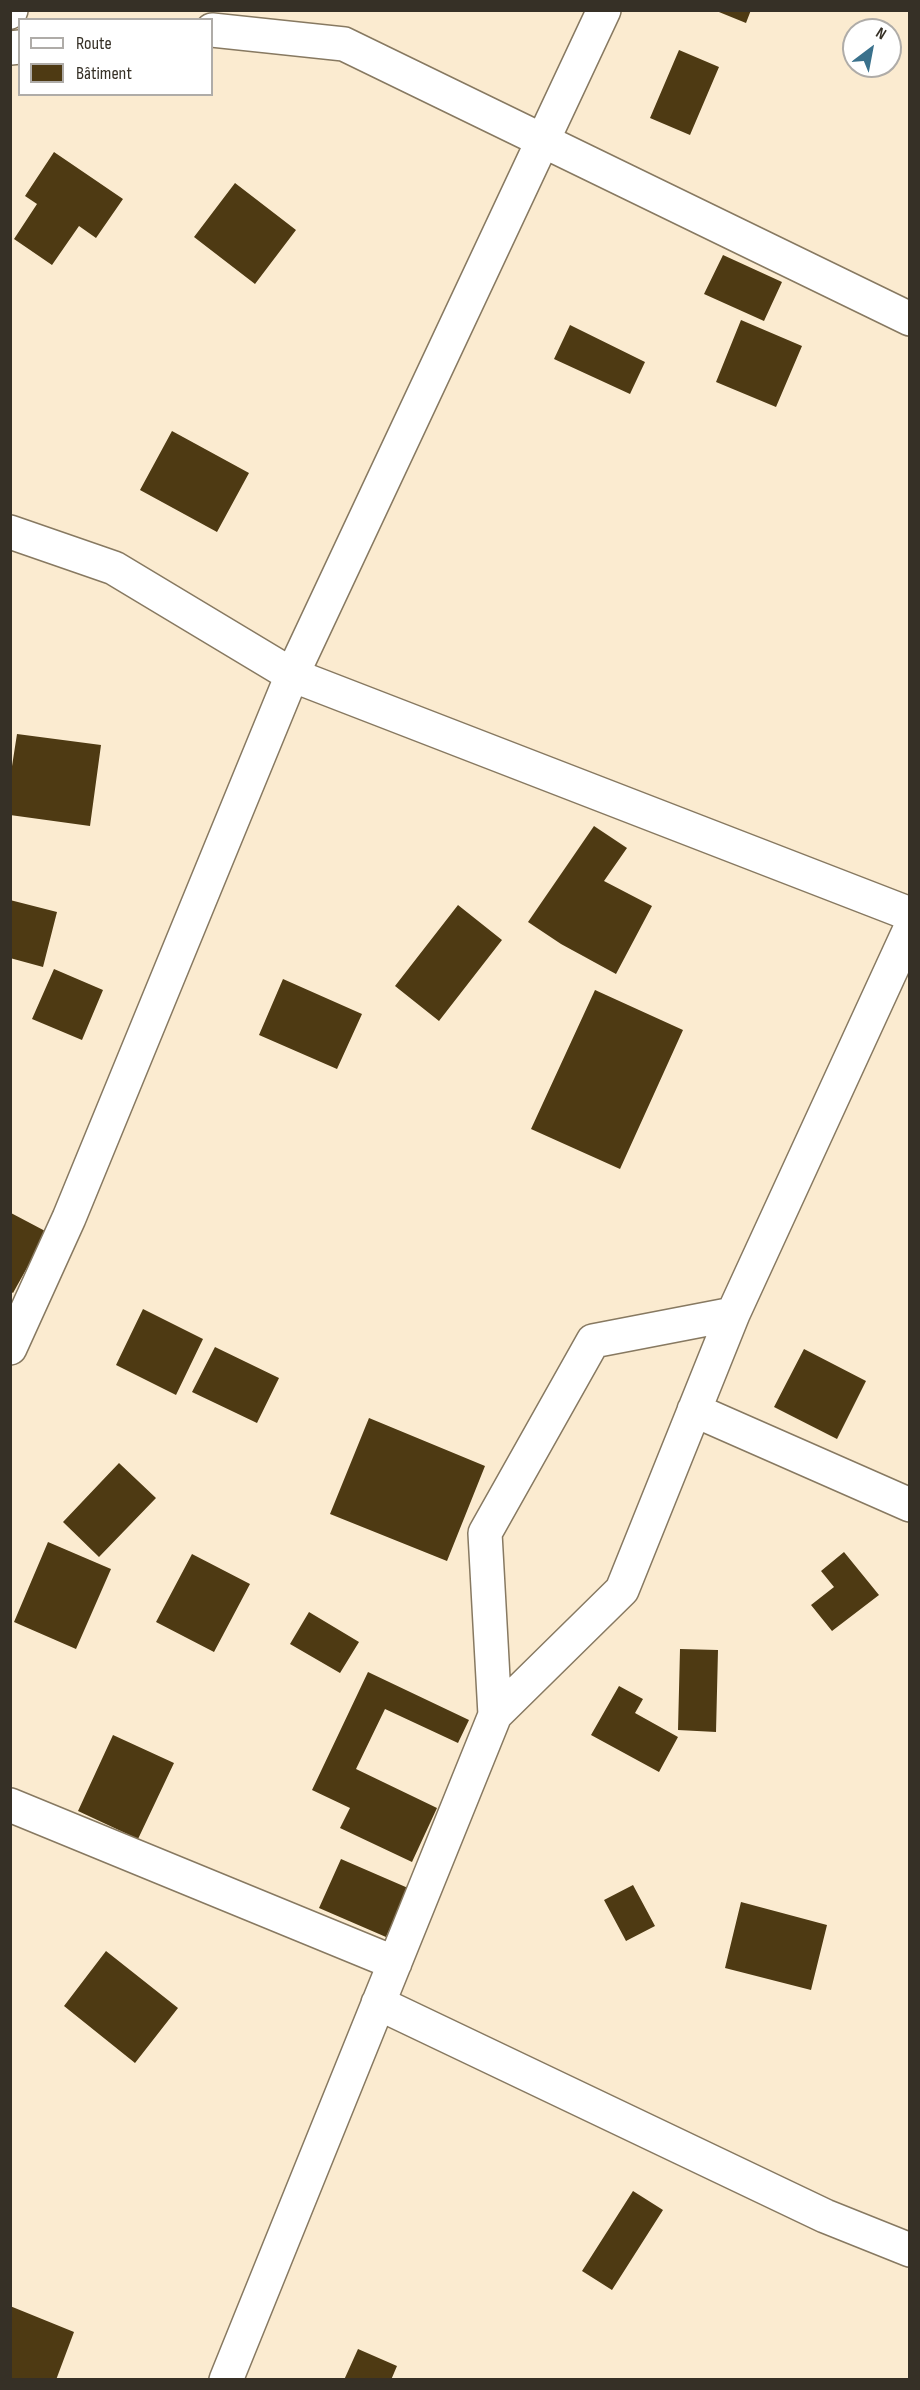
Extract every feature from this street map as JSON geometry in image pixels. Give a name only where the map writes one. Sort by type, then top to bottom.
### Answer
[{"type":"street","points":[[10,1348],[69,1218],[292,675],[604,10]]},
{"type":"street","points":[[213,30],[344,44],[909,319]]},
{"type":"street","points":[[10,532],[114,568],[292,675],[909,914]]},
{"type":"street","points":[[226,2379],[495,1715],[622,1590],[733,1314],[909,929]]},
{"type":"street","points":[[495,1715],[485,1533],[592,1341],[733,1314]]},
{"type":"street","points":[[694,1410],[909,1504]]},
{"type":"street","points":[[10,1805],[395,1963]]},
{"type":"street","points":[[378,2003],[825,2216],[909,2250]]},
{"type":"building","points":[[714,10],[751,10],[746,23]]},
{"type":"building","points":[[679,50],[719,67],[690,135],[650,118]]},
{"type":"building","points":[[54,152],[123,199],[96,238],[79,226],[52,265],[14,239],[37,204],[25,196]]},
{"type":"building","points":[[235,183],[296,230],[255,284],[194,237]]},
{"type":"building","points":[[723,255],[782,282],[764,321],[704,294]]},
{"type":"building","points":[[741,320],[802,346],[776,407],[716,382]]},
{"type":"building","points":[[570,325],[645,362],[630,394],[554,359]]},
{"type":"building","points":[[172,431],[249,473],[217,532],[140,490]]},
{"type":"building","points":[[17,734],[101,745],[90,826],[10,815],[10,779]]},
{"type":"building","points":[[594,826],[627,848],[604,881],[652,906],[616,974],[561,944],[528,922]]},
{"type":"building","points":[[10,900],[57,912],[43,967],[10,958]]},
{"type":"building","points":[[458,905],[502,940],[439,1021],[395,986]]},
{"type":"building","points":[[54,969],[103,990],[82,1040],[32,1019]]},
{"type":"building","points":[[283,979],[362,1014],[337,1069],[259,1035]]},
{"type":"building","points":[[595,990],[683,1030],[620,1169],[531,1129]]},
{"type":"building","points":[[11,1213],[47,1232],[13,1293],[10,1291]]},
{"type":"building","points":[[143,1309],[203,1339],[176,1395],[116,1365]]},
{"type":"building","points":[[215,1347],[279,1378],[257,1423],[192,1392]]},
{"type":"building","points":[[804,1349],[866,1381],[837,1439],[774,1407]]},
{"type":"building","points":[[369,1418],[485,1466],[447,1561],[330,1514]]},
{"type":"building","points":[[119,1463],[156,1498],[99,1557],[63,1522]]},
{"type":"building","points":[[48,1542],[111,1569],[76,1649],[14,1622]]},
{"type":"building","points":[[844,1552],[879,1595],[832,1631],[811,1605],[834,1587],[821,1571]]},
{"type":"building","points":[[192,1554],[250,1584],[214,1652],[156,1622]]},
{"type":"building","points":[[309,1612],[359,1642],[340,1673],[290,1644]]},
{"type":"building","points":[[680,1649],[718,1650],[716,1732],[678,1730]]},
{"type":"building","points":[[368,1672],[469,1720],[458,1743],[385,1709],[356,1769],[437,1808],[412,1862],[340,1828],[350,1808],[312,1790]]},
{"type":"building","points":[[619,1686],[643,1699],[635,1713],[678,1737],[659,1772],[591,1735]]},
{"type":"building","points":[[113,1735],[174,1763],[138,1839],[78,1811]]},
{"type":"building","points":[[341,1859],[408,1888],[386,1937],[319,1908]]},
{"type":"building","points":[[633,1885],[655,1926],[626,1941],[604,1900]]},
{"type":"building","points":[[741,1902],[827,1925],[811,1990],[725,1968]]},
{"type":"building","points":[[106,1951],[178,2008],[135,2063],[64,2006]]},
{"type":"building","points":[[633,2191],[663,2210],[612,2290],[582,2271]]},
{"type":"building","points":[[10,2306],[74,2332],[56,2380],[10,2380]]},
{"type":"building","points":[[358,2349],[397,2366],[391,2380],[344,2380]]}]
